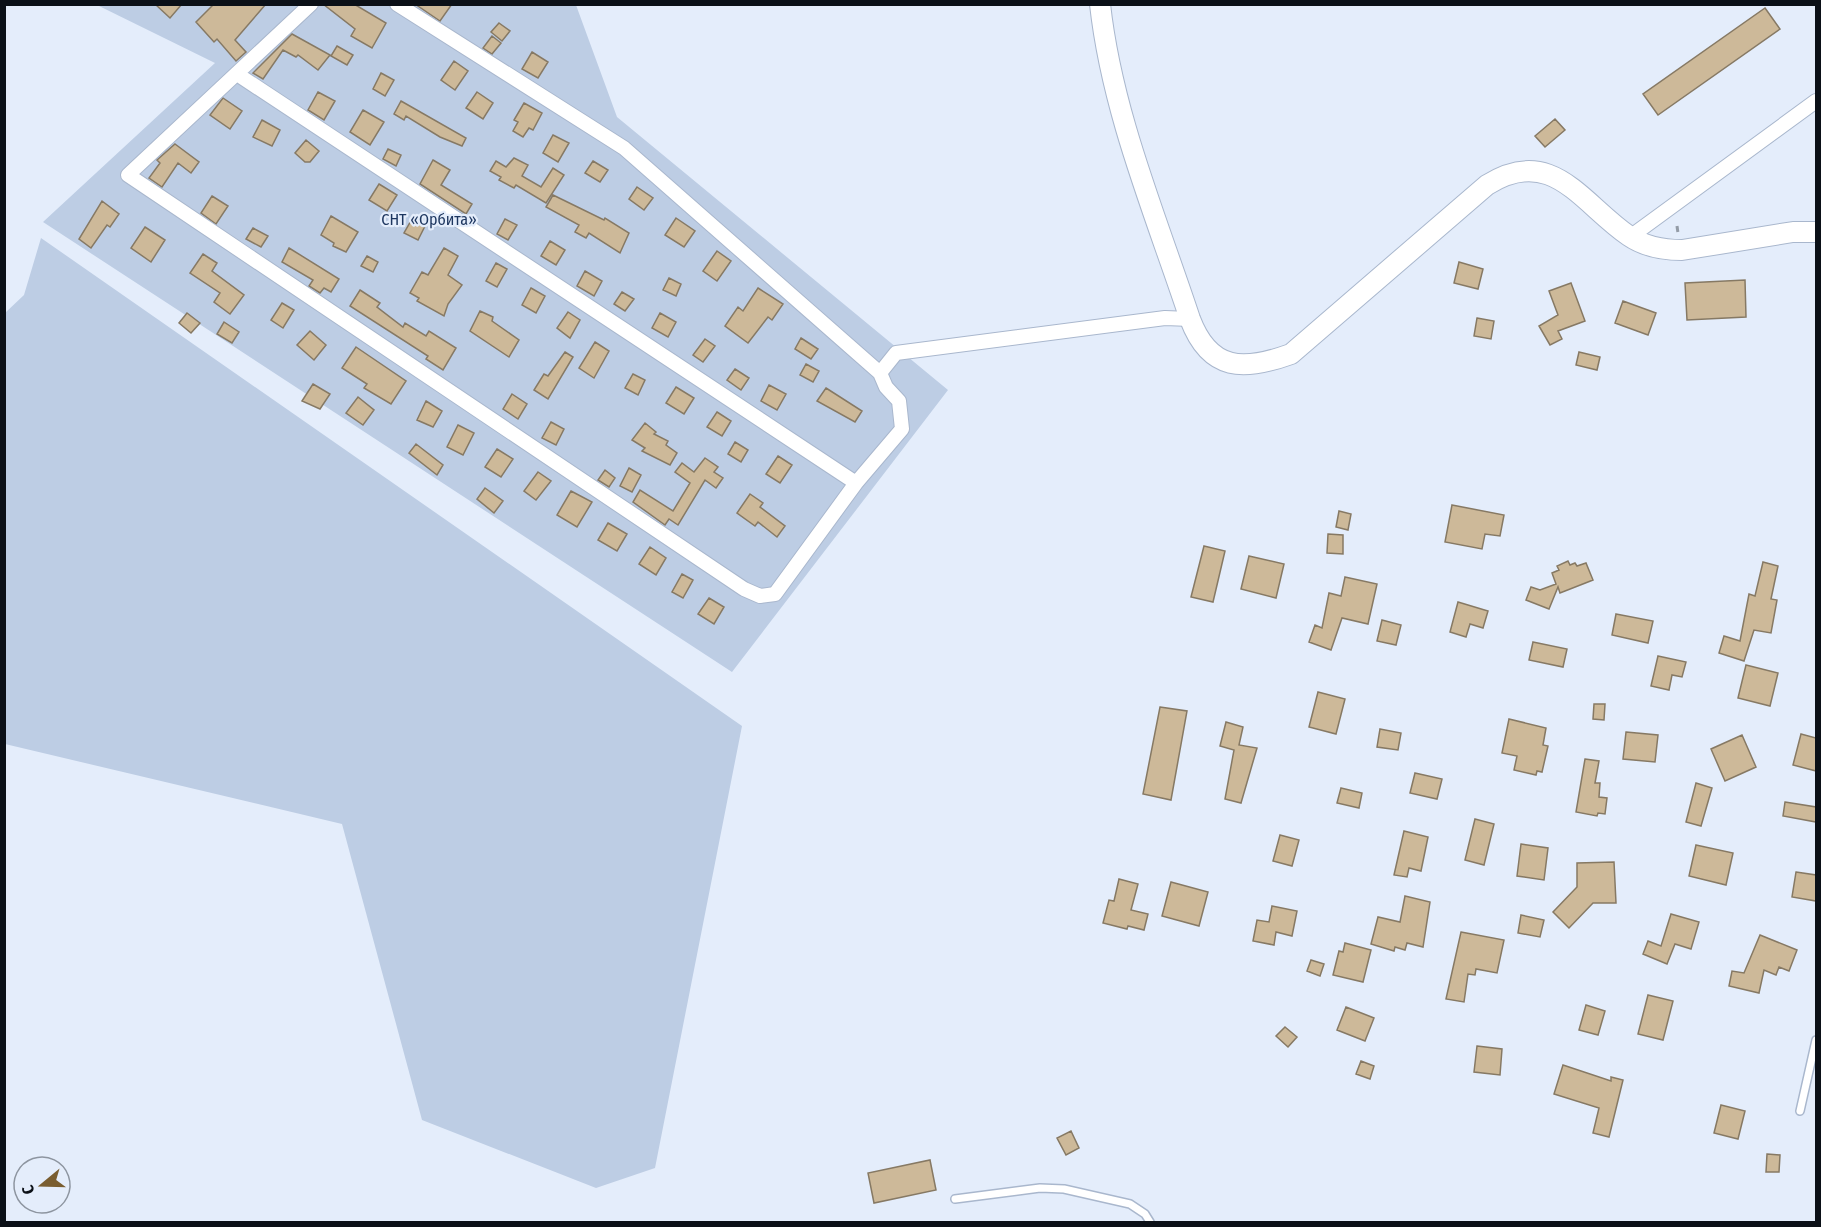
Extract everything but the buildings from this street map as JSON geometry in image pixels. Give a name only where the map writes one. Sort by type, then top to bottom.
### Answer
[{"type":"street","points":[[311,4],[128,175],[744,589],[760,596],[775,594],[856,483],[902,429],[899,402],[886,387],[880,373],[624,148],[397,4]]},
{"type":"street","points":[[1100,4],[1105,50],[1123,120],[1190,319],[1204,346],[1230,363],[1252,366],[1291,354],[1487,185],[1512,173],[1527,170],[1555,175],[1630,237],[1664,250],[1682,250],[1793,232],[1816,232]]},
{"type":"street","points":[[237,74],[856,483]]},
{"type":"street","points":[[1630,237],[1816,101]]},
{"type":"street","points":[[880,373],[896,353],[1165,318],[1190,319]]},
{"type":"lane","points":[[1800,1111],[1816,1040]]},
{"type":"lane","points":[[956,1199],[1040,1188],[1064,1189],[1130,1204],[1145,1214],[1150,1222]]},
{"type":"green space","name":"СНТ «Орбита»","points":[[97,5],[576,5],[617,117],[948,390],[732,672],[43,222],[215,63]]},
{"type":"green space","points":[[41,238],[742,726],[655,1168],[596,1188],[422,1120],[342,824],[5,744],[5,313],[24,295]]}]
